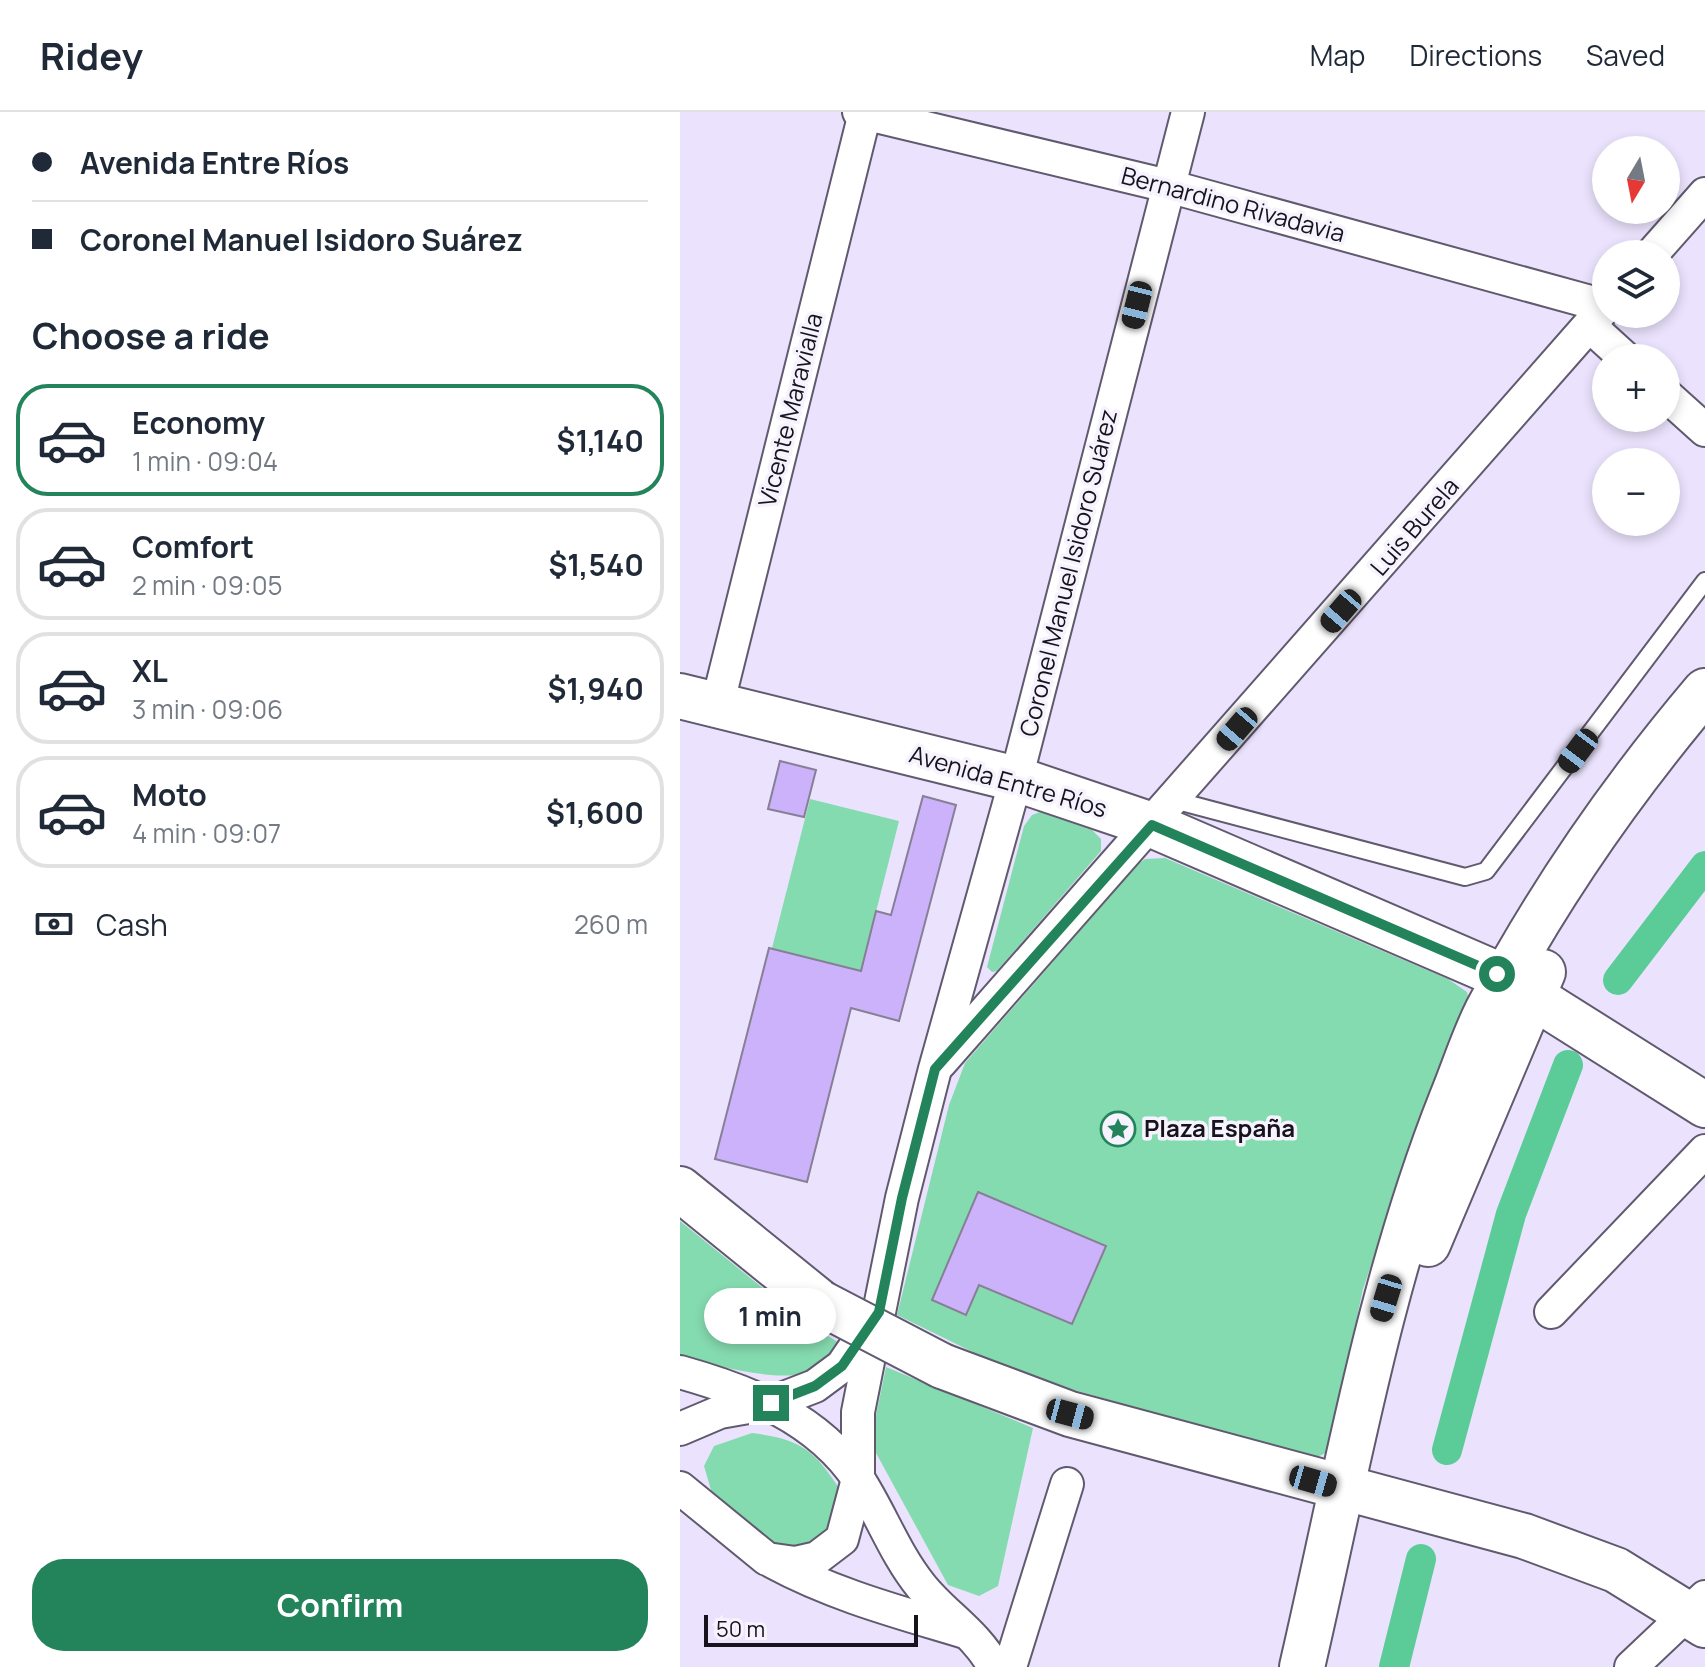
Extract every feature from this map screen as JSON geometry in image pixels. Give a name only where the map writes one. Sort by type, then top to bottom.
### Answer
[{"type":"main road","points":[[1519,988],[1588,845],[1657,748],[1705,691]]},
{"type":"main road","name":"Avenida Entre Ríos","points":[[699,701],[1163,812],[1332,900],[1519,988],[1705,1105]]},
{"type":"main road","points":[[1315,1667],[1355,1493],[1378,1325],[1427,1161],[1486,1013],[1519,988],[1554,949],[1677,765],[1705,734]]},
{"type":"main road","points":[[680,1189],[821,1303],[942,1366],[1070,1414],[1524,1536],[1616,1570],[1700,1612]]},
{"type":"main road","points":[[1302,1667],[1355,1493]]},
{"type":"street","name":"Coronel Manuel Isidoro Suárez","points":[[680,1429],[720,1412],[771,1403],[815,1386],[842,1366],[879,1312],[902,1198],[935,1069],[1016,779],[1188,112]]},
{"type":"street","name":"Bernardino Rivadavia","points":[[862,113],[1168,186],[1592,310]]},
{"type":"street","name":"Vicente Maravialla","points":[[699,701],[862,113]]},
{"type":"street","points":[[1664,240],[1705,194]]},
{"type":"street","name":"Luis Burela","points":[[935,1069],[1592,323]]},
{"type":"street","points":[[1680,408],[1705,430]]},
{"type":"street","points":[[1551,1312],[1705,1151]]},
{"type":"street","points":[[767,1559],[795,1563],[817,1558],[842,1539],[858,1479],[858,1412],[879,1312]]},
{"type":"street","points":[[680,1372],[771,1403],[814,1432],[858,1479],[921,1586],[968,1633],[994,1667]]},
{"type":"street","points":[[1010,1667],[1067,1484]]},
{"type":"street","points":[[680,1488],[767,1559],[807,1580],[855,1599],[968,1633]]},
{"type":"street","points":[[1631,1667],[1700,1612]]},
{"type":"lane","points":[[1163,812],[1465,877],[1486,871],[1705,581]]},
{"type":"green space","points":[[810,799],[899,821],[861,971],[772,948]]},
{"type":"green space","points":[[1040,812],[1092,830],[1101,839],[1101,851],[997,971],[992,972],[987,967],[1024,826],[1032,815]]},
{"type":"green space","points":[[1165,858],[1448,979],[1467,992],[1470,1003],[1410,1149],[1363,1289],[1328,1452],[1313,1459],[1071,1389],[983,1357],[897,1315],[949,1105],[965,1063],[1137,865],[1145,859]]},
{"type":"green space","points":[[680,1221],[806,1323],[843,1345],[831,1360],[813,1371],[776,1375],[735,1370],[680,1357]]},
{"type":"green space","points":[[886,1367],[1033,1428],[998,1586],[979,1596],[948,1585],[876,1453],[873,1430]]},
{"type":"green space","points":[[752,1433],[782,1438],[803,1448],[821,1463],[839,1488],[830,1528],[820,1542],[780,1551],[713,1497],[704,1466],[714,1446]]},
{"type":"building","points":[[780,761],[816,770],[804,817],[768,809]]},
{"type":"building","points":[[923,796],[956,805],[899,1021],[851,1008],[807,1182],[715,1159],[769,948],[861,971],[876,911],[891,915]]},
{"type":"building","points":[[978,1192],[1106,1246],[1072,1324],[979,1285],[966,1315],[932,1300]]},
{"type":"waterway","points":[[1618,980],[1705,866]]},
{"type":"waterway","points":[[1447,1450],[1511,1214],[1568,1065]]},
{"type":"waterway","points":[[1394,1667],[1421,1559]]},
{"type":"place","name":"Plaza España","points":[[1118,1129]]},
{"type":"route","points":[[771,1403],[815,1386],[842,1366],[879,1312],[902,1198],[935,1069],[1152,825],[1332,900],[1497,974]]}]
